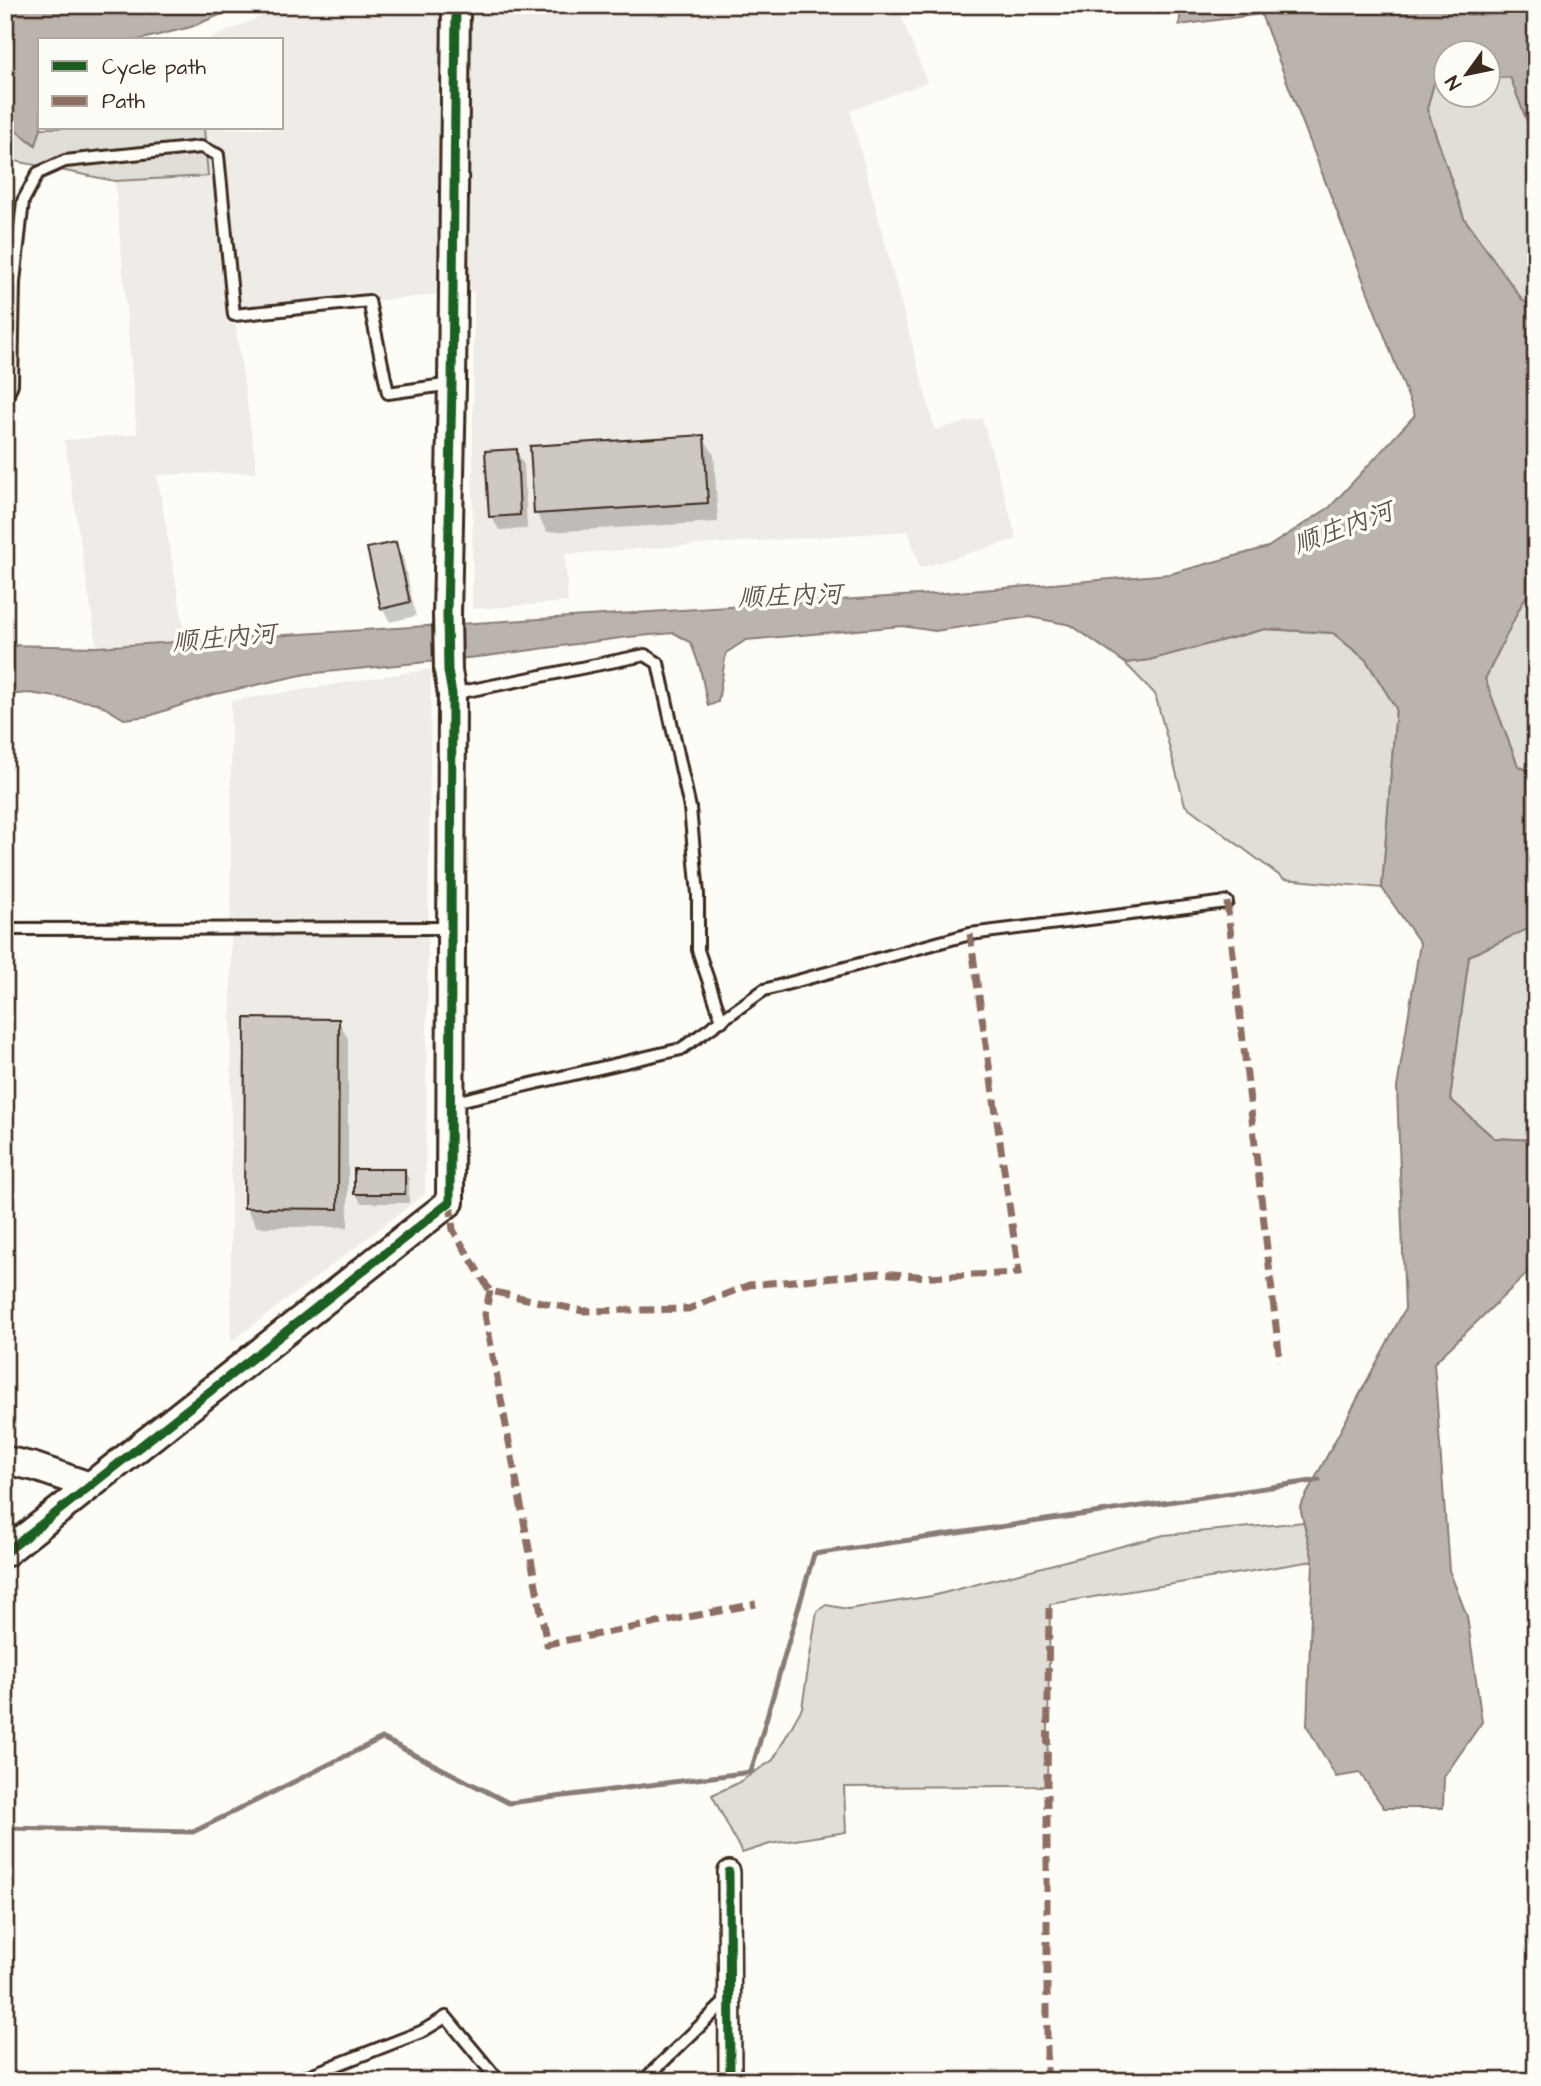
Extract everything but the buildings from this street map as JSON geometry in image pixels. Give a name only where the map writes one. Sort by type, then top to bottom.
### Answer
[{"type":"street","points":[[5,1553],[450,1202],[450,682],[447,615],[456,5]]},
{"type":"street","points":[[5,1460],[35,1466],[90,1486]]},
{"type":"street","points":[[729,1872],[730,2081]]},
{"type":"lane","points":[[5,402],[12,384],[14,282],[23,201],[38,173],[65,161],[201,148],[218,155],[234,315],[369,301],[388,393],[452,384]]},
{"type":"lane","points":[[450,682],[645,655],[658,663],[690,808],[698,895],[698,950],[722,1021]]},
{"type":"lane","points":[[450,1103],[681,1049],[764,990],[970,933],[1227,902]]},
{"type":"lane","points":[[5,929],[451,928]]},
{"type":"lane","points":[[643,2081],[730,1997]]},
{"type":"lane","points":[[295,2081],[421,2032],[446,2017],[499,2081]]},
{"type":"shaded area","points":[[440,5],[897,5],[927,82],[850,111],[935,430],[982,418],[1017,539],[920,568],[908,531],[565,554],[568,602],[472,609],[474,291],[234,315],[257,472],[157,475],[186,640],[97,647],[64,440],[137,434],[115,181],[208,176],[204,130],[284,130],[284,38],[212,38],[264,15],[439,14]]},
{"type":"shaded area","points":[[1510,77],[1527,121],[1536,118],[1536,307],[1523,301],[1464,218],[1427,109],[1432,90],[1432,108],[1502,108],[1502,78]]},
{"type":"shaded area","points":[[5,115],[11,127],[35,145],[40,130],[204,130],[208,176],[115,181],[5,159]]},
{"type":"shaded area","points":[[1536,586],[1536,774],[1518,766],[1485,679],[1523,601]]},
{"type":"shaded area","points":[[1265,629],[1333,633],[1366,660],[1396,708],[1382,888],[1284,879],[1185,805],[1155,694],[1125,663],[1149,660]]},
{"type":"shaded area","points":[[431,669],[425,1194],[231,1342],[231,701]]},
{"type":"shaded area","points":[[1536,925],[1536,1140],[1494,1138],[1450,1099],[1469,956]]},
{"type":"shaded area","points":[[1304,1522],[1313,1561],[1050,1604],[1047,1786],[844,1787],[846,1832],[770,1844],[742,1853],[712,1795],[736,1784],[773,1760],[802,1708],[817,1611],[826,1605],[848,1609],[932,1596],[1164,1535]]},
{"type":"water","points":[[5,5],[243,5],[191,27],[146,38],[38,38],[38,130],[40,130],[36,145],[11,127],[5,115]]},
{"type":"water","name":"顺庄内河","points":[[1182,5],[1528,5],[1536,21],[1536,118],[1527,121],[1510,77],[1502,78],[1502,38],[1432,38],[1432,90],[1427,109],[1464,218],[1523,301],[1536,307],[1536,586],[1523,601],[1485,679],[1518,766],[1536,774],[1536,925],[1469,956],[1450,1099],[1494,1138],[1536,1140],[1536,1265],[1434,1363],[1449,1570],[1467,1616],[1482,1722],[1444,1777],[1443,1808],[1384,1808],[1360,1773],[1336,1777],[1307,1726],[1313,1561],[1300,1507],[1405,1309],[1397,1088],[1420,943],[1382,888],[1396,708],[1366,660],[1333,633],[1265,629],[1149,660],[1125,663],[1071,625],[1030,617],[935,631],[902,626],[746,640],[726,653],[718,702],[708,706],[700,668],[691,643],[674,633],[487,656],[306,674],[211,695],[149,716],[124,719],[97,703],[29,693],[5,695],[5,645],[97,647],[934,594],[1170,574],[1268,547],[1330,507],[1415,415],[1261,14],[1179,25]]},
{"type":"waterway","points":[[5,1828],[193,1832],[382,1738],[509,1803],[751,1772],[814,1554],[1319,1480]]},
{"type":"marked path","points":[[1227,902],[1280,1361]]},
{"type":"marked path","points":[[450,1202],[453,1230],[490,1291],[583,1311],[688,1309],[749,1285],[881,1273],[927,1277],[1019,1273],[970,934]]},
{"type":"marked path","points":[[490,1291],[485,1314],[547,1644],[756,1604]]},
{"type":"marked path","points":[[1047,2081],[1049,1608]]},
{"type":"cycle path","points":[[5,1553],[450,1202],[452,694],[448,671],[447,615],[456,5]]},
{"type":"cycle path","points":[[729,1872],[730,2081]]}]
